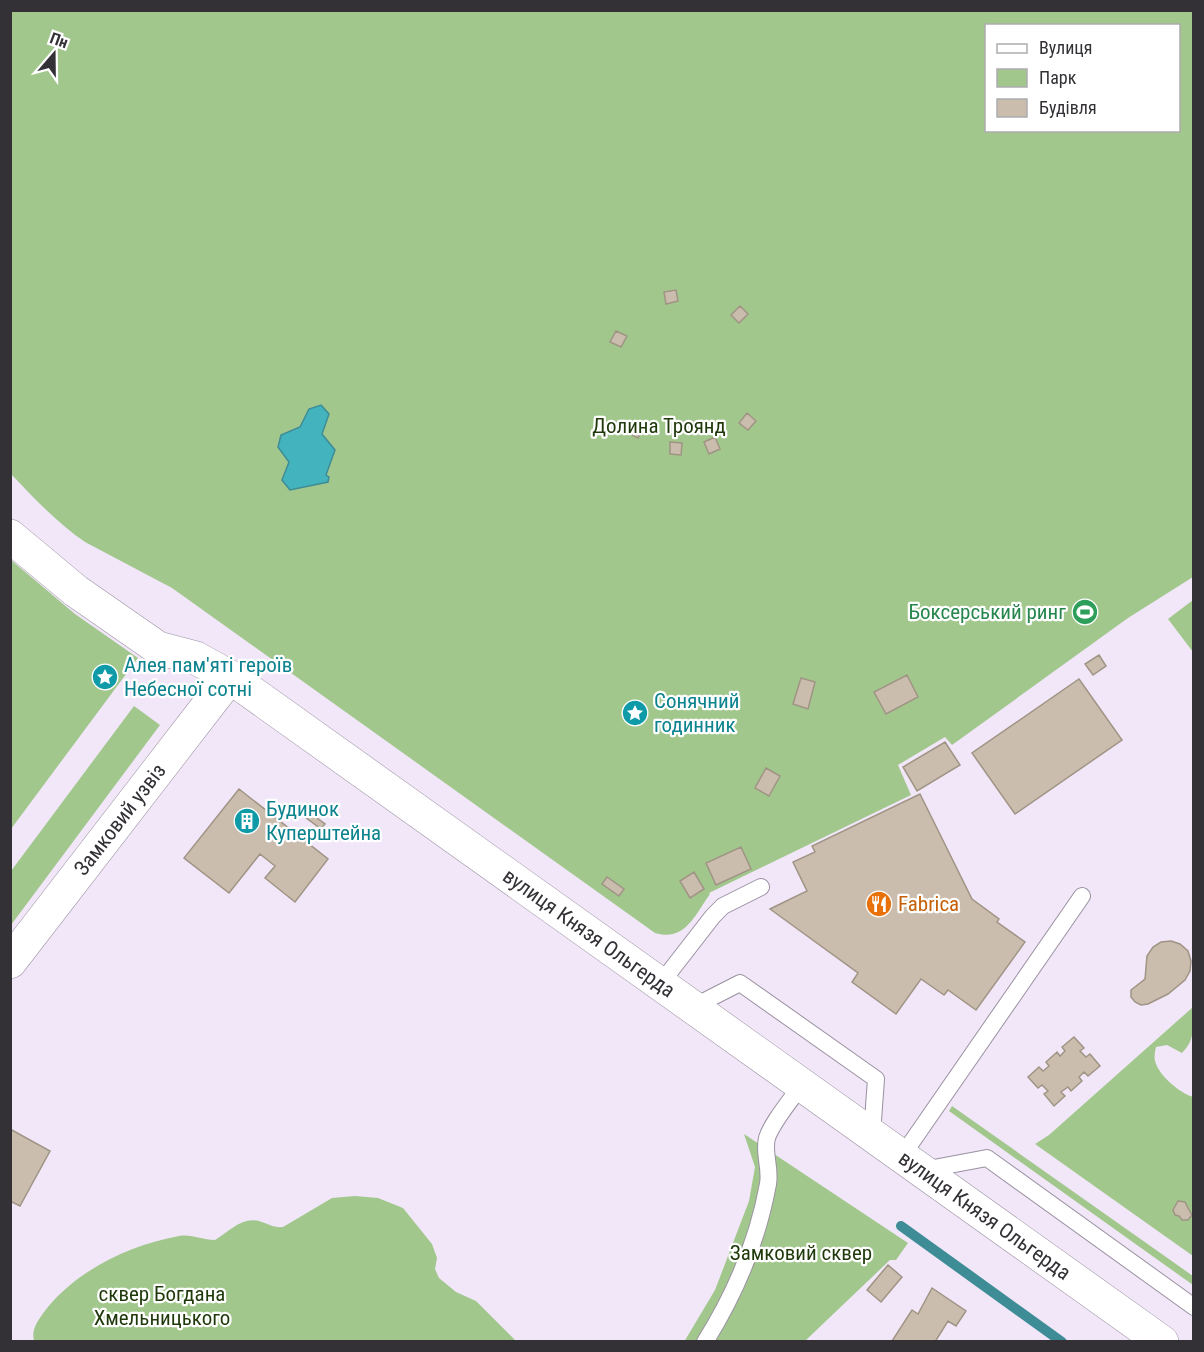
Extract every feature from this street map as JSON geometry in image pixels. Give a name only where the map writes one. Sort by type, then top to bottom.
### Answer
[{"type":"main road","name":"вулиця Князя Ольгерда","points":[[10,536],[76,591],[158,648],[196,658],[230,677],[1162,1341]]},
{"type":"main road","name":"Замковий узвіз","points":[[10,962],[181,737],[230,677]]},
{"type":"lane","points":[[661,983],[723,906],[761,887]]},
{"type":"lane","points":[[912,1163],[1082,896]]},
{"type":"lane","points":[[693,1006],[740,982],[876,1079],[872,1134]]},
{"type":"lane","points":[[705,1341],[738,1278],[764,1206],[770,1175],[766,1154],[767,1136],[802,1084]]},
{"type":"lane","points":[[912,1163],[987,1158],[1194,1307]]},
{"type":"green space","name":"Долина Троянд","points":[[11,11],[1193,11],[1193,577],[1128,618],[952,745],[945,737],[898,765],[911,795],[709,893],[694,918],[682,930],[674,934],[655,933],[172,588],[85,542],[37,501],[11,474]]},
{"type":"green space","points":[[11,560],[75,614],[138,658],[11,829]]},
{"type":"green space","points":[[1193,600],[1193,652],[1168,619]]},
{"type":"green space","points":[[134,706],[160,725],[11,925],[11,871]]},
{"type":"green space","points":[[1193,1007],[1193,1032],[1186,1048],[1182,1053],[1167,1045],[1156,1047],[1155,1061],[1165,1078],[1176,1088],[1193,1097],[1193,1256],[1035,1144],[1049,1135]]},
{"type":"green space","points":[[952,1106],[1193,1276],[1193,1285],[949,1111]]},
{"type":"green space","name":"Замковий сквер","points":[[744,1134],[908,1243],[896,1260],[890,1260],[805,1341],[684,1342],[715,1290],[749,1201],[755,1167]]},
{"type":"green space","name":"сквер Богдана Хмельницького","points":[[355,1196],[378,1198],[403,1208],[432,1244],[437,1258],[435,1269],[439,1278],[456,1292],[476,1301],[516,1341],[34,1341],[33,1333],[36,1325],[57,1297],[87,1272],[122,1253],[179,1236],[215,1240],[246,1221],[253,1220],[283,1227],[332,1198]]},
{"type":"water","points":[[321,405],[329,414],[322,434],[335,450],[326,475],[329,477],[328,482],[290,490],[282,480],[289,462],[278,447],[281,435],[300,427],[309,409]]},
{"type":"building","points":[[676,290],[678,301],[666,304],[664,292]]},
{"type":"building","points":[[740,306],[748,314],[739,323],[731,315]]},
{"type":"building","points":[[616,331],[627,336],[621,347],[610,342]]},
{"type":"building","points":[[747,413],[756,421],[748,430],[739,423]]},
{"type":"building","points":[[634,421],[644,427],[638,438],[628,433]]},
{"type":"building","points":[[715,437],[720,449],[709,454],[704,442]]},
{"type":"building","points":[[670,442],[682,443],[681,455],[670,454]]},
{"type":"building","points":[[1099,655],[1106,666],[1093,675],[1085,664]]},
{"type":"building","points":[[907,675],[918,697],[886,714],[874,692]]},
{"type":"building","points":[[801,678],[815,682],[808,709],[793,704]]},
{"type":"building","points":[[1079,679],[1122,740],[1015,814],[972,753]]},
{"type":"building","points":[[945,742],[960,765],[917,791],[903,767]]},
{"type":"building","points":[[766,768],[780,776],[769,796],[755,788]]},
{"type":"building","name":"Будинок Куперштейна","points":[[239,789],[328,859],[295,902],[265,878],[275,866],[260,854],[229,893],[184,858]]},
{"type":"building","name":"Fabrica","points":[[920,794],[972,899],[999,919],[997,922],[1025,942],[976,1010],[948,990],[944,995],[921,979],[896,1014],[852,982],[858,973],[770,909],[807,891],[793,862],[815,852],[812,846]]},
{"type":"building","points":[[309,812],[325,824],[321,829],[305,817]]},
{"type":"building","points":[[741,847],[751,869],[716,885],[706,863]]},
{"type":"building","points":[[694,872],[704,889],[690,898],[680,881]]},
{"type":"building","points":[[607,877],[624,889],[619,896],[602,884]]},
{"type":"building","points":[[1171,941],[1180,944],[1188,951],[1191,961],[1190,971],[1185,980],[1168,994],[1148,1004],[1141,1005],[1135,1002],[1131,997],[1131,990],[1145,979],[1147,956],[1153,947],[1161,942]]},
{"type":"building","points":[[1074,1037],[1084,1048],[1080,1051],[1086,1057],[1090,1054],[1100,1066],[1088,1076],[1084,1072],[1079,1077],[1082,1081],[1071,1091],[1068,1087],[1061,1092],[1065,1096],[1054,1106],[1044,1094],[1048,1091],[1042,1085],[1038,1088],[1028,1077],[1039,1067],[1043,1071],[1049,1066],[1046,1062],[1057,1052],[1060,1056],[1065,1051],[1062,1047]]},
{"type":"building","points":[[10,1129],[50,1151],[20,1206],[10,1201]]},
{"type":"building","points":[[1178,1201],[1185,1202],[1192,1215],[1188,1220],[1182,1220],[1175,1215],[1173,1210]]},
{"type":"building","points":[[888,1265],[902,1277],[881,1302],[867,1290]]},
{"type":"building","points":[[932,1288],[966,1311],[956,1326],[948,1321],[935,1342],[892,1341],[912,1310],[918,1314]]},
{"type":"waterway","points":[[901,1226],[1062,1342]]},
{"type":"place","name":"Боксерський ринг","points":[[1085,612]]},
{"type":"place","name":"Алея пам'яті героїв Небесної сотні","points":[[105,677]]},
{"type":"place","name":"Сонячний годинник","points":[[635,713]]},
{"type":"place","name":"Будинок Куперштейна","points":[[247,821]]},
{"type":"place","name":"Fabrica","points":[[879,904]]}]
